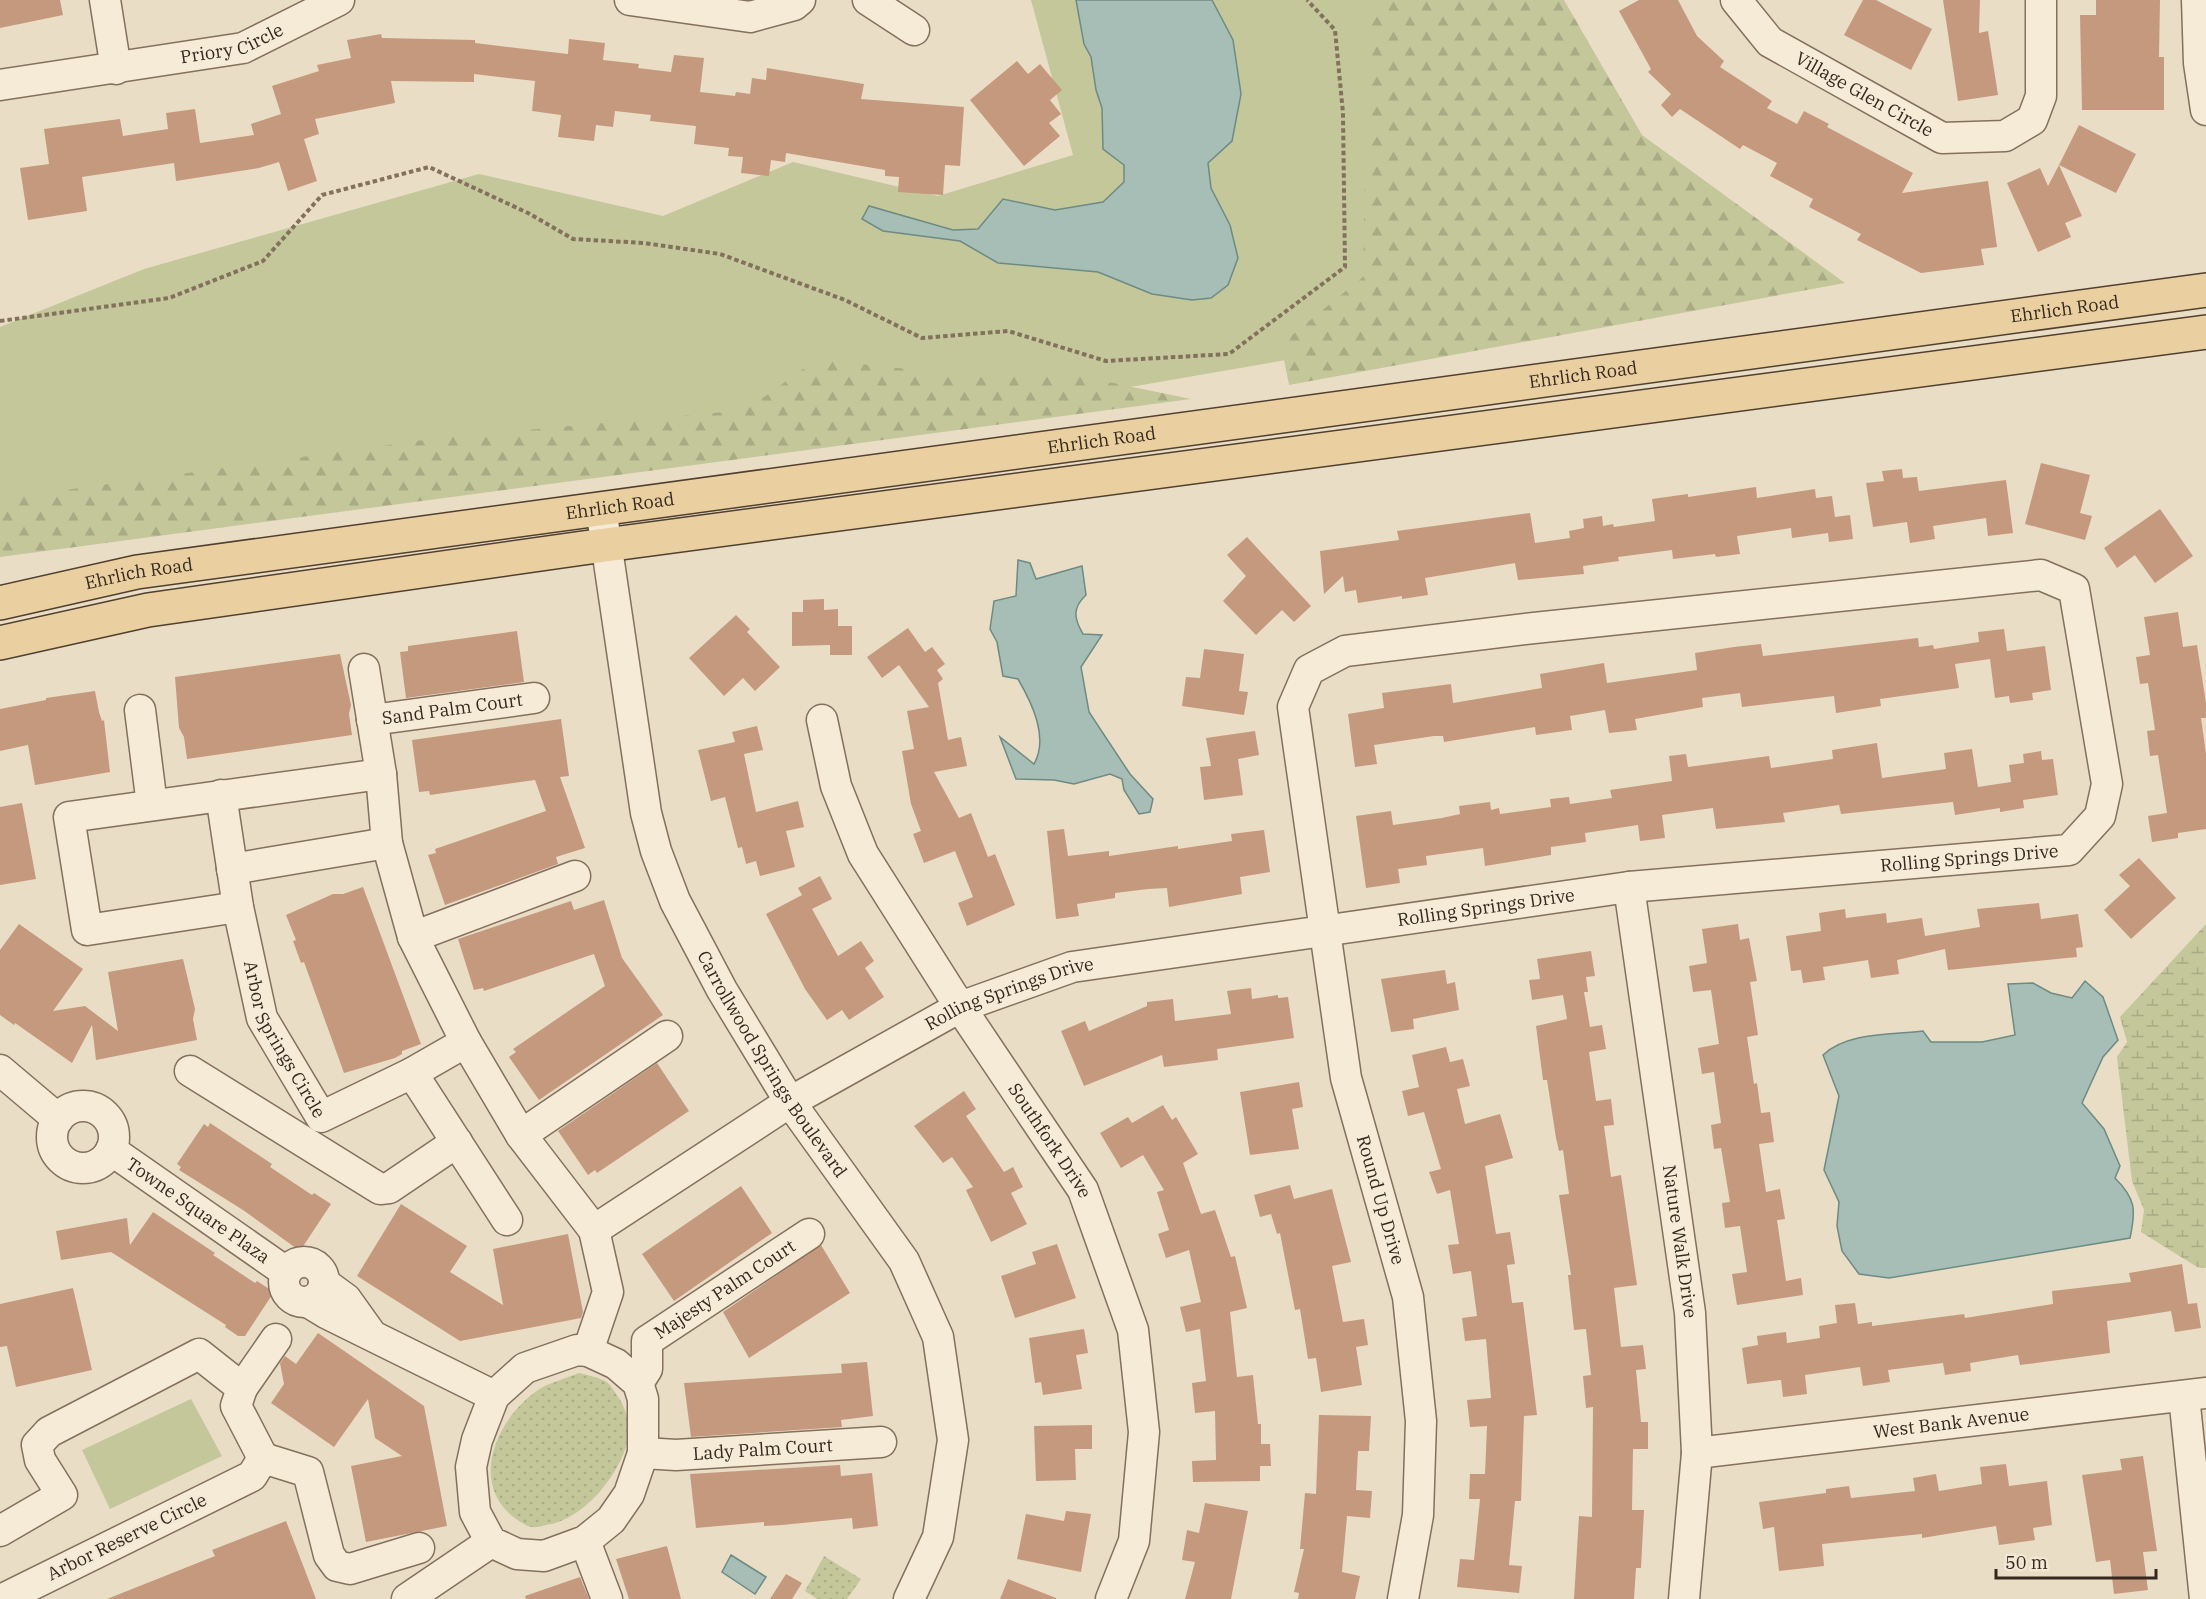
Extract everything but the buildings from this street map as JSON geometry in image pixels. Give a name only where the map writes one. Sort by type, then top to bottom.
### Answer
[{"type":"main road","name":"Ehrlich Road","points":[[0,603],[137,572],[2206,290]]},
{"type":"main road","name":"Ehrlich Road","points":[[0,644],[148,610],[606,544],[2206,332]]},
{"type":"street","points":[[105,0],[116,69]]},
{"type":"street","name":"Priory Circle","points":[[0,85],[243,48],[339,0]]},
{"type":"street","points":[[630,0],[750,17],[794,5],[800,0]]},
{"type":"street","points":[[868,0],[914,30]]},
{"type":"street","name":"Village Glen Circle","points":[[1736,0],[1770,42],[1941,138],[2005,136],[2032,120],[2042,96],[2041,0]]},
{"type":"street","points":[[2197,0],[2199,63],[2206,110]]},
{"type":"street","name":"Carrollwood Springs Boulevard","points":[[601,508],[646,813],[656,851],[675,902],[698,947],[790,1102],[904,1261],[938,1337],[953,1440],[938,1537],[909,1599]]},
{"type":"street","name":"Rolling Springs Drive","points":[[790,1102],[960,1007],[1072,967],[1629,887],[2069,850],[2100,816],[2107,784],[2074,589],[2041,575],[1534,628],[1345,651],[1309,670],[1293,707],[1307,803]]},
{"type":"street","points":[[364,669],[381,774],[387,843],[413,936],[466,1042],[520,1135],[594,1230],[608,1292],[588,1350]]},
{"type":"street","name":"Sand Palm Court","points":[[372,720],[534,698]]},
{"type":"street","points":[[140,710],[152,805]]},
{"type":"street","name":"Southfork Drive","points":[[822,720],[836,786],[863,854],[960,1007],[1083,1191],[1133,1330],[1143,1443],[1134,1542],[1111,1599]]},
{"type":"street","points":[[238,907],[87,930],[69,817],[381,774]]},
{"type":"street","name":"Arbor Springs Circle","points":[[221,795],[238,907],[262,1018],[321,1117],[412,1073],[466,1042]]},
{"type":"street","name":"Round Up Drive","points":[[1307,803],[1346,1078],[1408,1297],[1421,1421],[1418,1515],[1403,1599]]},
{"type":"street","points":[[232,869],[387,843]]},
{"type":"street","points":[[413,936],[575,876]]},
{"type":"street","name":"Nature Walk Drive","points":[[1629,887],[1690,1313],[1697,1453],[1684,1599]]},
{"type":"street","points":[[520,1135],[667,1036]]},
{"type":"street","points":[[0,1070],[58,1119]]},
{"type":"street","points":[[190,1071],[380,1189],[389,1188],[457,1142]]},
{"type":"street","points":[[412,1073],[507,1220]]},
{"type":"street","points":[[594,1230],[790,1102]]},
{"type":"street","name":"Towne Square Plaza","points":[[85,1106],[104,1113],[114,1131],[111,1150],[97,1165],[77,1167],[68,1163],[54,1148],[54,1128],[58,1119],[65,1112],[85,1106]]},
{"type":"street","points":[[299,1139],[321,1117]]},
{"type":"street","name":"Towne Square Plaza","points":[[111,1150],[286,1272],[296,1263],[309,1263],[320,1270],[316,1292],[346,1299],[373,1336],[494,1396]]},
{"type":"street","name":"Majesty Palm Court","points":[[638,1383],[647,1369],[647,1341],[809,1234]]},
{"type":"street","points":[[276,1339],[242,1388],[236,1406],[257,1467],[308,1472],[329,1555],[337,1566],[350,1569],[419,1548]]},
{"type":"street","points":[[588,1350],[616,1364],[638,1383],[643,1399],[644,1453],[628,1494],[611,1520],[585,1541],[544,1556],[517,1554],[491,1542],[475,1512],[471,1467],[477,1440],[494,1396],[525,1368],[563,1352],[588,1350]]},
{"type":"street","points":[[0,1531],[62,1495],[40,1460],[37,1445],[49,1432],[199,1354],[242,1388]]},
{"type":"street","points":[[2195,1395],[2205,1599]]},
{"type":"street","name":"West Bank Avenue","points":[[1697,1453],[2195,1395]]},
{"type":"street","name":"Lady Palm Court","points":[[644,1453],[676,1455],[881,1442]]},
{"type":"street","name":"Arbor Reserve Circle","points":[[3,1599],[257,1467]]},
{"type":"street","points":[[585,1541],[607,1599]]},
{"type":"street","points":[[411,1598],[491,1542]]},
{"type":"path","points":[[0,321],[169,298],[263,261],[322,195],[429,167],[528,213],[573,239],[644,243],[720,254],[844,300],[922,338],[1008,331],[1106,361],[1228,354],[1345,267],[1343,113],[1335,30],[1307,0]]},
{"type":"green space","points":[[1031,0],[1477,0],[1541,316],[1136,386],[327,497],[0,537],[0,327],[144,269],[479,174],[663,216],[793,162],[938,196],[1073,155]]},
{"type":"green space","points":[[1368,0],[1564,0],[1642,135],[1845,283],[1289,385],[1281,344],[1363,277]]},
{"type":"green space","points":[[817,359],[987,378],[1074,375],[1191,399],[0,557],[0,496],[51,492],[438,438],[746,410]]},
{"type":"green space","points":[[2206,924],[2206,1268],[2197,1267],[2141,1232],[2144,1210],[2132,1181],[2117,1057],[2127,1042],[2120,1017]]},
{"type":"green space","points":[[579,1373],[605,1381],[613,1389],[626,1413],[629,1425],[628,1441],[616,1469],[586,1506],[560,1521],[530,1527],[506,1510],[495,1493],[491,1475],[492,1455],[499,1436],[524,1401],[541,1388]]},
{"type":"green space","points":[[191,1399],[222,1456],[110,1509],[82,1450]]},
{"type":"green space","points":[[824,1556],[861,1579],[847,1599],[817,1599],[805,1591]]},
{"type":"water","points":[[1076,0],[1212,0],[1233,40],[1241,94],[1232,141],[1208,163],[1211,188],[1230,225],[1238,258],[1228,285],[1211,298],[1192,300],[1152,294],[1098,272],[998,263],[960,241],[883,231],[862,219],[869,206],[953,230],[978,229],[1003,199],[1055,210],[1103,202],[1124,182],[1124,165],[1103,149],[1102,108],[1096,90],[1091,57],[1084,44]]},
{"type":"water","points":[[1018,560],[1030,563],[1036,579],[1082,566],[1086,595],[1078,604],[1076,618],[1083,634],[1102,635],[1081,667],[1089,712],[1130,774],[1153,799],[1150,812],[1139,814],[1124,790],[1122,779],[1110,774],[1074,784],[1054,780],[1016,779],[1000,737],[1034,764],[1040,743],[1039,732],[1029,699],[1018,679],[1003,676],[997,642],[990,629],[994,601],[1016,596]]},
{"type":"water","points":[[2085,981],[2103,997],[2118,1040],[2103,1057],[2082,1103],[2104,1129],[2120,1166],[2115,1178],[2127,1192],[2133,1205],[2130,1238],[1889,1278],[1859,1274],[1842,1251],[1837,1226],[1839,1202],[1824,1170],[1839,1096],[1823,1055],[1844,1042],[1884,1034],[1923,1031],[1931,1042],[1982,1042],[2015,1035],[2008,984],[2033,983],[2051,993],[2072,998]]},
{"type":"water","points":[[731,1555],[766,1577],[755,1594],[722,1572]]}]
